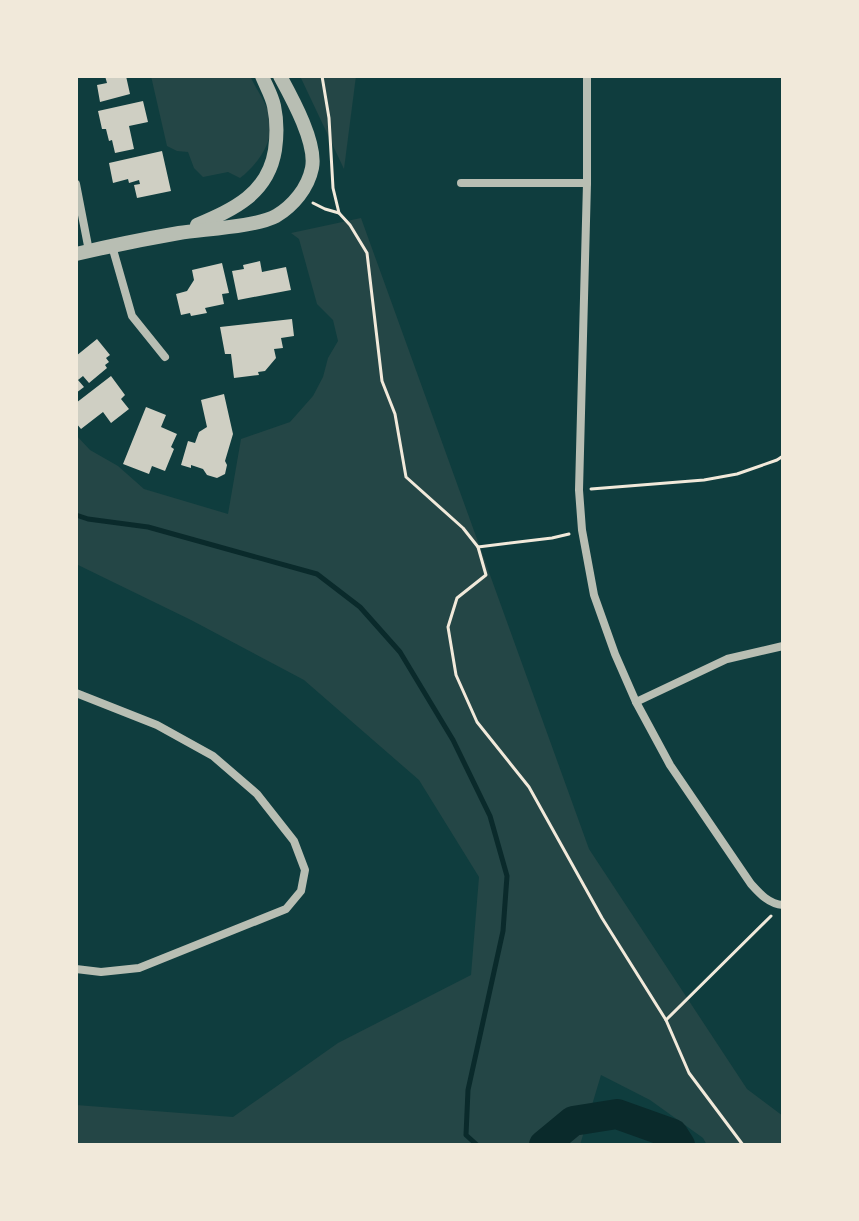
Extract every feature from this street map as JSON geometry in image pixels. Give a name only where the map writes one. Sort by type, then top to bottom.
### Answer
[{"type":"street","points":[[178,233],[226,213],[251,196],[266,180],[274,159],[277,136],[274,105],[262,76]]},
{"type":"street","points":[[76,184],[82,252],[273,217],[303,191],[312,168],[312,150],[297,109],[280,76]]},
{"type":"street","points":[[587,76],[579,490],[582,530],[594,595],[636,702],[670,765],[751,884],[763,897],[781,905]]},
{"type":"street","points":[[461,183],[587,183]]},
{"type":"street","points":[[112,246],[132,316],[165,357]]},
{"type":"street","points":[[636,702],[727,659],[783,646]]},
{"type":"street","points":[[76,693],[157,725],[213,756],[257,794],[294,841],[305,870],[301,891],[286,909],[139,968],[101,972],[76,969]]},
{"type":"path","points":[[322,76],[329,118],[333,188],[339,213],[367,253],[382,381],[395,414],[406,477],[463,528],[478,547],[486,575],[457,598],[448,627],[456,675],[477,722],[529,787],[602,918],[666,1020],[689,1073],[743,1145]]},
{"type":"path","points":[[310,201],[339,213]]},
{"type":"path","points":[[579,490],[704,480],[737,474],[783,456]]},
{"type":"path","points":[[478,547],[552,538],[582,530]]},
{"type":"path","points":[[666,1020],[781,905]]},
{"type":"shaded area","points":[[151,76],[250,76],[266,107],[271,126],[264,151],[253,166],[240,178],[228,172],[203,177],[194,168],[188,152],[167,146]]},
{"type":"shaded area","points":[[300,76],[356,76],[344,169]]},
{"type":"shaded area","points":[[361,218],[589,849],[747,1089],[783,1116],[783,1145],[707,1145],[703,1138],[650,1100],[601,1075],[580,1145],[76,1145],[76,1105],[233,1117],[338,1043],[471,975],[479,877],[419,780],[304,680],[76,564],[76,435],[90,450],[118,466],[144,489],[228,514],[241,439],[290,422],[313,396],[338,341],[333,320],[317,304],[299,239],[291,233]]},
{"type":"building","points":[[105,76],[126,76],[130,94],[100,102],[97,85],[107,83]]},
{"type":"building","points":[[143,101],[148,122],[129,126],[134,149],[115,153],[112,140],[109,141],[106,129],[102,129],[98,111]]},
{"type":"building","points":[[162,151],[171,191],[137,198],[134,185],[140,184],[139,180],[113,183],[109,163]]},
{"type":"building","points":[[260,261],[262,272],[286,267],[291,290],[238,300],[232,271]]},
{"type":"building","points":[[222,263],[229,293],[222,294],[224,304],[205,308],[207,313],[181,315],[176,294],[187,291],[194,280],[192,270]]},
{"type":"building","points":[[292,319],[294,336],[281,338],[283,348],[274,349],[276,358],[265,371],[258,372],[259,375],[234,378],[231,354],[225,354],[220,327]]},
{"type":"building","points":[[97,339],[110,355],[106,358],[109,362],[105,365],[107,368],[89,383],[83,376],[78,380],[84,387],[76,393],[76,356]]},
{"type":"building","points":[[111,376],[125,395],[121,399],[129,409],[111,423],[103,412],[81,429],[76,423],[76,403]]},
{"type":"building","points":[[224,394],[233,434],[225,461],[225,474],[217,478],[207,475],[203,469],[181,465],[188,441],[195,443],[199,432],[207,427],[201,400]]},
{"type":"building","points":[[146,407],[166,415],[161,427],[177,434],[165,471],[152,466],[149,474],[123,464]]},
{"type":"waterway","points":[[76,515],[148,527],[317,574],[360,607],[400,652],[453,740],[490,816],[507,876],[503,931],[468,1090],[466,1135],[477,1145]]},
{"type":"waterway","points":[[544,1145],[573,1121],[617,1114],[673,1134],[680,1145]]}]
